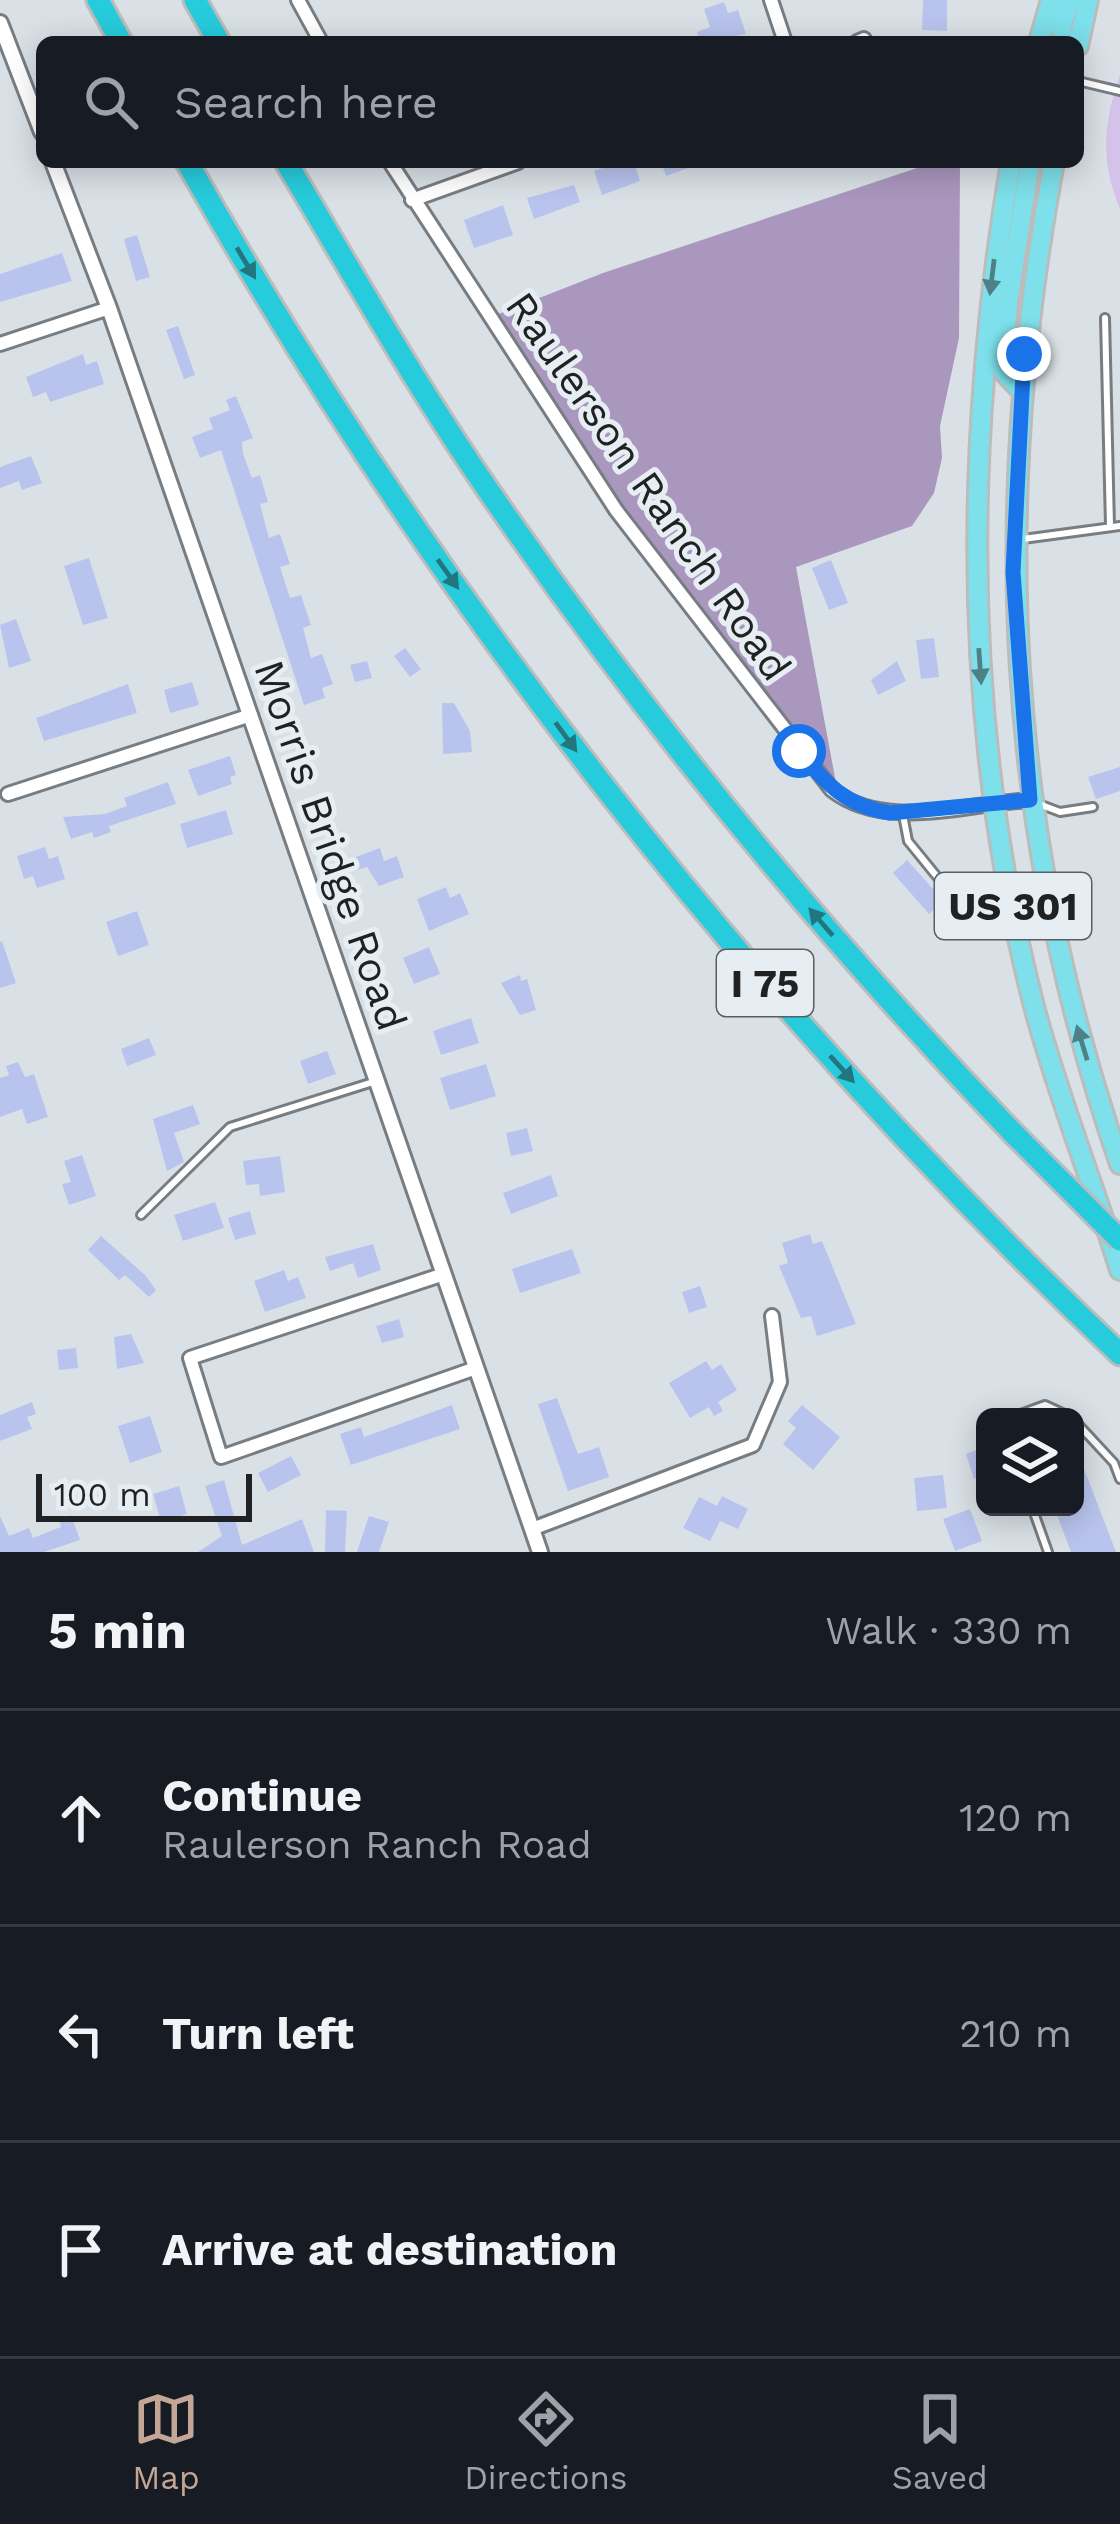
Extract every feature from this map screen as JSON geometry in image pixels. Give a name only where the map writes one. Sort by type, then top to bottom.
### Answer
[{"type":"highway","points":[[98,0],[119,36]]},
{"type":"highway","points":[[195,0],[216,36]]},
{"type":"highway","name":"I 75","points":[[191,168],[340,416],[575,751],[808,1032],[1120,1354]]},
{"type":"highway","name":"I 75","points":[[290,168],[472,466],[635,693],[823,926],[1013,1133],[1120,1240]]},
{"type":"main road","points":[[1041,36],[1051,0]]},
{"type":"main road","points":[[1064,36],[1061,28],[1070,0]]},
{"type":"main road","points":[[1080,36],[1088,0]]},
{"type":"main road","name":"US 301","points":[[1010,168],[991,279],[975,468],[975,595],[995,802],[1035,1009],[1120,1270]]},
{"type":"main road","points":[[1021,390],[1003,370],[1008,302],[1029,168]]},
{"type":"main road","name":"US 301","points":[[1053,168],[1021,390],[1013,540],[1019,706],[1030,800],[1060,960],[1115,1130],[1120,1164]]},
{"type":"street","points":[[298,0],[318,36]]},
{"type":"street","points":[[771,0],[783,36]]},
{"type":"street","points":[[0,23],[36,116]]},
{"type":"street","name":"Morris Bridge Road","points":[[55,168],[109,308],[540,1552]]},
{"type":"street","name":"Raulerson Ranch Road","points":[[393,168],[616,510],[799,751],[848,802],[903,812],[1030,800]]},
{"type":"street","points":[[412,200],[501,168]]},
{"type":"street","points":[[0,344],[109,308]]},
{"type":"street","points":[[8,794],[251,715]]},
{"type":"street","points":[[444,1274],[190,1358],[221,1457],[476,1369]]},
{"type":"street","points":[[532,1529],[753,1445],[780,1382],[772,1316]]},
{"type":"lane","points":[[1084,82],[1120,91]]},
{"type":"lane","points":[[1013,540],[1115,526],[1106,318]]},
{"type":"lane","points":[[1030,800],[1060,812],[1093,807]]},
{"type":"lane","points":[[903,812],[908,841],[943,884]]},
{"type":"lane","points":[[141,1215],[230,1127],[377,1081]]},
{"type":"lane","points":[[1084,1431],[1114,1463],[1120,1479]]},
{"type":"lane","points":[[1035,1516],[1048,1552]]},
{"type":"shaded area","points":[[1120,75],[1120,209],[1109,175],[1106,142]]},
{"type":"shaded area","points":[[917,168],[960,168],[959,338],[940,426],[942,458],[934,493],[912,526],[796,567],[836,783],[622,506],[496,315],[603,273]]},
{"type":"building","points":[[923,0],[947,0],[947,31],[922,30]]},
{"type":"building","points":[[724,2],[728,13],[738,10],[746,34],[699,36],[697,32],[710,27],[704,9]]},
{"type":"building","points":[[636,168],[640,181],[602,195],[594,171]]},
{"type":"building","points":[[663,168],[688,168],[666,176]]},
{"type":"building","points":[[574,185],[580,202],[534,219],[527,198]]},
{"type":"building","points":[[503,205],[513,235],[474,248],[464,220]]},
{"type":"building","points":[[137,235],[150,277],[136,281],[124,239]]},
{"type":"building","points":[[62,253],[72,281],[0,302],[0,274]]},
{"type":"building","points":[[178,326],[195,375],[184,379],[166,330]]},
{"type":"building","points":[[83,354],[86,365],[97,361],[104,384],[50,402],[46,392],[33,397],[26,377]]},
{"type":"building","points":[[236,396],[253,438],[242,442],[243,454],[252,478],[260,475],[268,502],[260,504],[269,538],[280,534],[290,564],[280,567],[290,598],[301,595],[311,625],[303,628],[311,658],[322,654],[333,684],[322,688],[325,698],[304,705],[221,450],[200,458],[192,437],[213,429],[209,418],[230,410],[226,400]]},
{"type":"building","points":[[31,456],[42,483],[22,490],[19,481],[0,488],[0,467]]},
{"type":"building","points":[[89,558],[108,618],[83,625],[64,566]]},
{"type":"building","points":[[831,560],[848,603],[829,610],[812,568]]},
{"type":"building","points":[[16,619],[31,661],[9,668],[0,625]]},
{"type":"building","points":[[934,638],[939,677],[921,679],[916,640]]},
{"type":"building","points":[[405,648],[421,669],[410,677],[394,656]]},
{"type":"building","points":[[367,661],[372,678],[355,682],[350,665]]},
{"type":"building","points":[[897,661],[906,681],[878,695],[871,680]]},
{"type":"building","points":[[192,682],[199,705],[170,713],[164,690]]},
{"type":"building","points":[[128,684],[137,713],[44,741],[36,718]]},
{"type":"building","points":[[442,703],[454,703],[470,731],[472,752],[443,754]]},
{"type":"building","points":[[230,756],[236,775],[230,777],[232,784],[198,796],[188,770]]},
{"type":"building","points":[[1120,767],[1120,791],[1096,799],[1088,777]]},
{"type":"building","points":[[168,782],[176,804],[109,826],[111,832],[94,838],[92,832],[71,839],[63,817],[105,814],[127,806],[124,798]]},
{"type":"building","points":[[226,810],[233,834],[187,848],[180,824]]},
{"type":"building","points":[[45,847],[49,859],[58,856],[65,879],[37,888],[33,876],[24,879],[17,856]]},
{"type":"building","points":[[380,848],[384,861],[397,856],[404,877],[379,886],[367,867],[354,871],[350,859]]},
{"type":"building","points":[[907,860],[944,901],[929,914],[893,873]]},
{"type":"building","points":[[446,887],[450,898],[460,893],[469,914],[429,931],[417,899]]},
{"type":"building","points":[[137,911],[149,945],[118,956],[106,922]]},
{"type":"building","points":[[0,942],[16,983],[0,988]]},
{"type":"building","points":[[429,947],[440,974],[414,984],[403,958]]},
{"type":"building","points":[[520,975],[521,981],[527,979],[536,1010],[520,1015],[501,983]]},
{"type":"building","points":[[471,1018],[479,1043],[441,1055],[433,1031]]},
{"type":"building","points":[[149,1038],[156,1055],[127,1066],[121,1049]]},
{"type":"building","points":[[327,1051],[336,1074],[308,1084],[300,1061]]},
{"type":"building","points":[[18,1062],[25,1077],[34,1074],[48,1117],[27,1124],[22,1109],[0,1117],[0,1078],[9,1075],[6,1066]]},
{"type":"building","points":[[486,1064],[496,1096],[450,1110],[440,1078]]},
{"type":"building","points":[[193,1105],[200,1124],[174,1133],[184,1162],[167,1171],[153,1119]]},
{"type":"building","points":[[527,1128],[533,1151],[511,1156],[506,1133]]},
{"type":"building","points":[[82,1155],[96,1196],[69,1205],[62,1184],[71,1182],[64,1161]]},
{"type":"building","points":[[280,1156],[285,1192],[260,1196],[259,1184],[246,1185],[243,1161]]},
{"type":"building","points":[[551,1175],[558,1196],[511,1214],[503,1193]]},
{"type":"building","points":[[215,1202],[224,1228],[183,1241],[174,1215]]},
{"type":"building","points":[[250,1211],[256,1234],[235,1240],[228,1218]]},
{"type":"building","points":[[810,1234],[813,1244],[822,1241],[856,1324],[817,1336],[811,1316],[801,1318],[779,1266],[788,1263],[782,1243]]},
{"type":"building","points":[[101,1236],[145,1275],[156,1290],[149,1297],[125,1275],[119,1280],[88,1250]]},
{"type":"building","points":[[373,1244],[381,1270],[358,1278],[353,1263],[330,1271],[325,1257]]},
{"type":"building","points":[[572,1249],[581,1273],[520,1293],[512,1269]]},
{"type":"building","points":[[284,1270],[288,1281],[298,1277],[306,1298],[265,1312],[254,1281]]},
{"type":"building","points":[[700,1286],[707,1307],[689,1313],[682,1292]]},
{"type":"building","points":[[399,1319],[404,1337],[382,1343],[376,1326]]},
{"type":"building","points":[[131,1334],[144,1363],[117,1369],[114,1337]]},
{"type":"building","points":[[76,1348],[78,1368],[59,1370],[57,1350]]},
{"type":"building","points":[[706,1361],[712,1370],[721,1364],[737,1390],[718,1402],[723,1411],[714,1416],[709,1407],[690,1418],[669,1383]]},
{"type":"building","points":[[557,1398],[578,1454],[599,1447],[609,1477],[568,1491],[538,1404]]},
{"type":"building","points":[[32,1402],[36,1414],[27,1417],[32,1429],[0,1441],[0,1415]]},
{"type":"building","points":[[452,1405],[460,1429],[351,1465],[340,1434],[361,1427],[364,1437]]},
{"type":"building","points":[[802,1405],[840,1437],[813,1470],[783,1444],[796,1428],[788,1421]]},
{"type":"building","points":[[150,1416],[162,1452],[130,1463],[118,1426]]},
{"type":"building","points":[[976,1450],[976,1478],[974,1479],[966,1454]]},
{"type":"building","points":[[291,1456],[301,1475],[268,1492],[258,1473]]},
{"type":"building","points":[[1084,1469],[1116,1552],[1071,1552],[1057,1516],[1084,1516]]},
{"type":"building","points":[[943,1475],[947,1508],[917,1511],[914,1478]]},
{"type":"building","points":[[224,1480],[242,1545],[302,1519],[314,1552],[198,1552],[222,1536],[205,1486]]},
{"type":"building","points":[[179,1486],[187,1514],[161,1522],[153,1494]]},
{"type":"building","points":[[722,1496],[748,1509],[738,1529],[720,1521],[710,1541],[683,1528],[699,1497],[717,1506]]},
{"type":"building","points":[[970,1509],[982,1541],[955,1551],[943,1519]]},
{"type":"building","points":[[326,1510],[347,1511],[345,1552],[325,1552]]},
{"type":"building","points":[[71,1515],[80,1540],[44,1552],[0,1552],[0,1516],[9,1536],[29,1528],[33,1538],[61,1527],[59,1520]]},
{"type":"building","points":[[369,1516],[389,1522],[379,1552],[357,1552]]},
{"type":"route","points":[[799,751],[832,790],[867,809],[890,813],[1030,800],[1019,706],[1013,572],[1016,437],[1024,354]]}]
